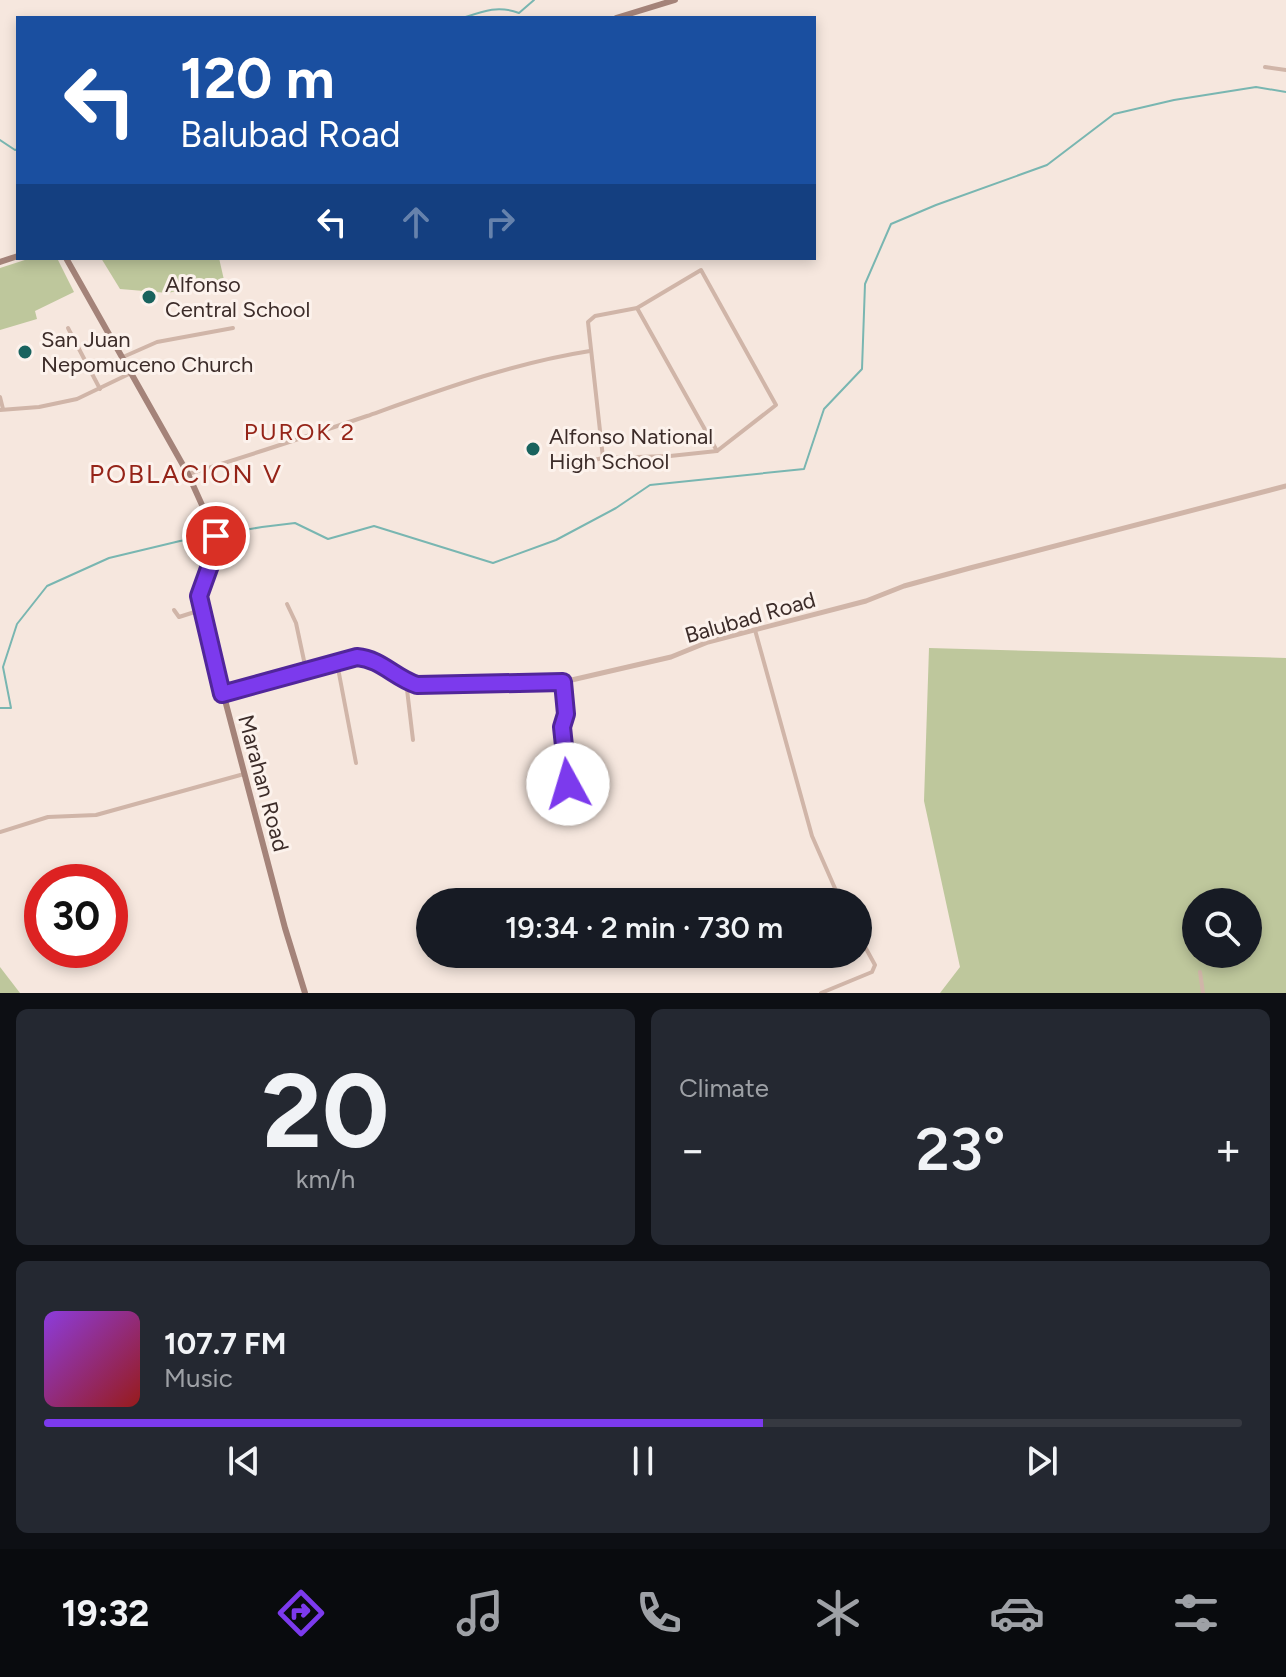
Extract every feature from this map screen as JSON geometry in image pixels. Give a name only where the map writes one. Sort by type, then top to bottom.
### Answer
[{"type":"main road","points":[[624,16],[675,0]]},
{"type":"main road","points":[[67,260],[188,474]]},
{"type":"main road","name":"Marahan Road","points":[[188,474],[216,536],[217,546],[200,587],[201,610],[305,993]]},
{"type":"street","points":[[1265,67],[1286,70]]},
{"type":"street","points":[[571,465],[603,458],[717,451],[776,405],[701,270],[637,308],[591,319],[587,326],[603,458]]},
{"type":"street","points":[[637,308],[717,451]]},
{"type":"street","points":[[68,328],[100,389]]},
{"type":"street","points":[[123,357],[157,342],[233,328]]},
{"type":"street","points":[[188,474],[472,380],[553,357],[590,351]]},
{"type":"street","points":[[0,397],[2,410],[56,404],[77,399],[132,373]]},
{"type":"street","name":"Balubad Road","points":[[222,694],[351,657],[367,657],[406,681],[430,686],[563,682],[671,657],[708,642],[866,601],[904,586],[1286,486]]},
{"type":"street","points":[[287,604],[296,623],[306,670]]},
{"type":"street","points":[[174,610],[179,617],[201,610]]},
{"type":"street","points":[[755,629],[812,836],[835,888]]},
{"type":"street","points":[[337,661],[356,763]]},
{"type":"street","points":[[406,681],[413,740]]},
{"type":"street","points":[[563,682],[566,714],[562,727],[568,784]]},
{"type":"street","points":[[0,832],[48,817],[96,815],[244,774]]},
{"type":"street","points":[[821,993],[872,972],[875,965],[872,960]]},
{"type":"street","points":[[1200,972],[1203,993]]},
{"type":"green space","points":[[25,260],[58,260],[74,292],[35,311],[37,319],[0,330],[0,268]]},
{"type":"green space","points":[[102,260],[219,260],[224,280],[168,293],[120,289]]},
{"type":"green space","points":[[929,648],[1286,658],[1286,993],[940,993],[960,967],[924,801]]},
{"type":"green space","points":[[0,967],[20,993],[0,993]]},
{"type":"waterway","points":[[469,16],[497,9],[519,13],[534,0]]},
{"type":"waterway","points":[[0,708],[11,708],[3,667],[17,624],[47,586],[109,558],[180,541],[295,523],[328,539],[374,526],[493,563],[556,540],[616,508],[650,485],[804,469],[824,409],[862,369],[865,284],[891,224],[1047,165],[1114,114],[1174,100],[1256,87],[1286,92]]},
{"type":"waterway","points":[[0,140],[16,150]]},
{"type":"place","name":"Alfonso Central School","points":[[149,297]]},
{"type":"place","name":"San Juan Nepomuceno Church","points":[[25,352]]},
{"type":"place","name":"Alfonso National High School","points":[[533,449]]},
{"type":"district","name":"PUROK 2","points":[[300,432]]},
{"type":"district","name":"POBLACION V","points":[[186,474]]},
{"type":"route","points":[[216,536],[217,546],[199,596],[222,694],[357,657],[376,661],[417,685],[563,682],[566,714],[562,727],[568,784]]}]
